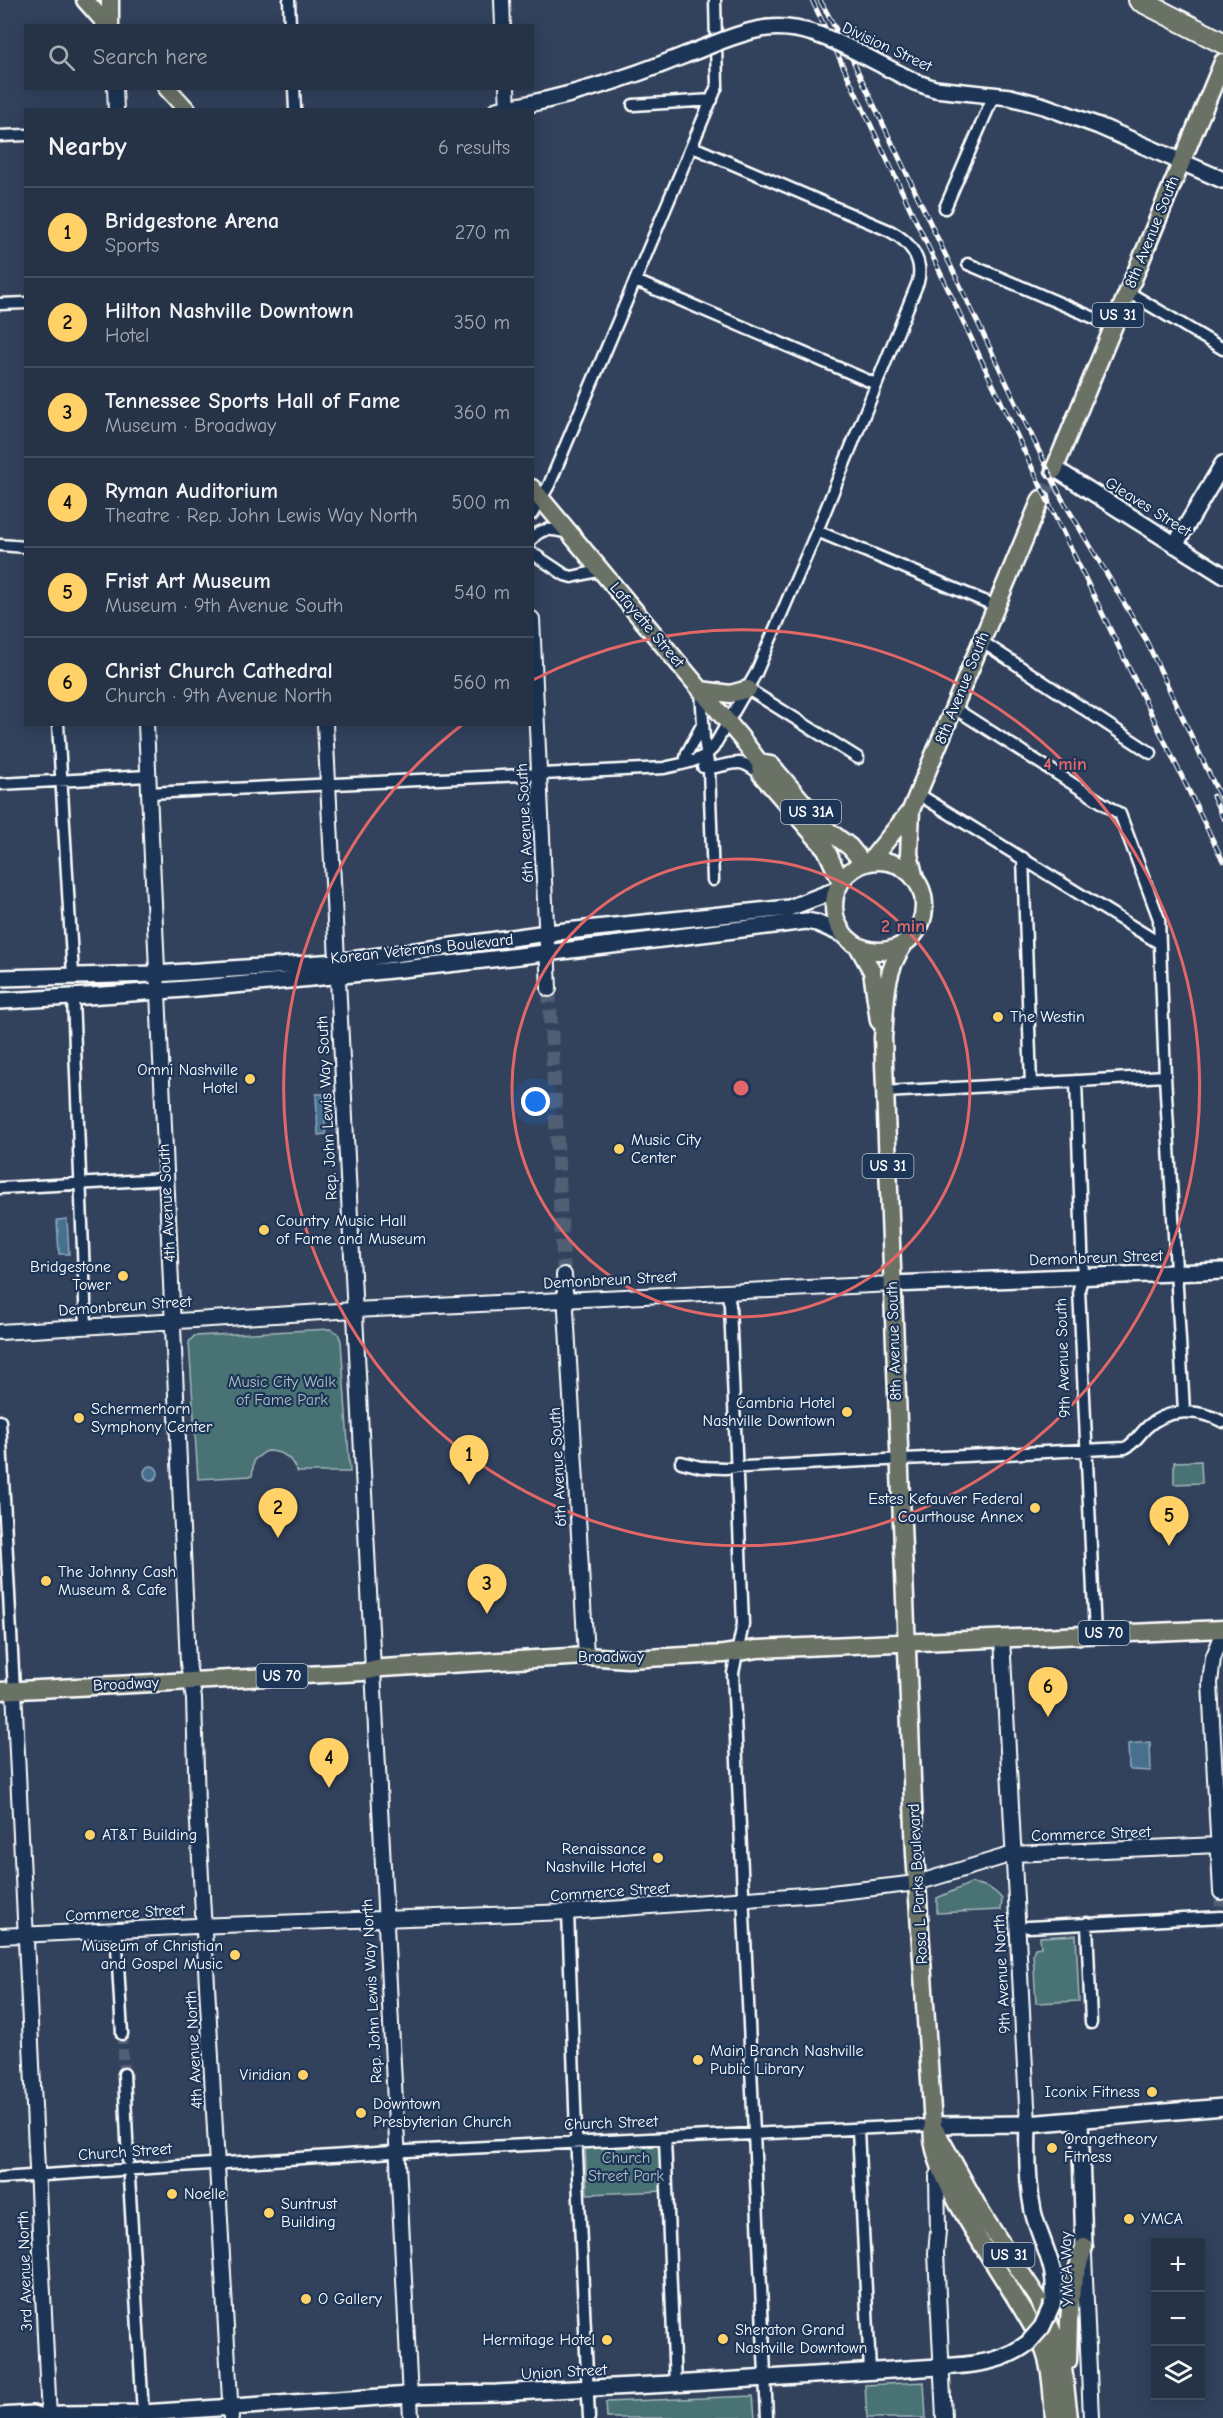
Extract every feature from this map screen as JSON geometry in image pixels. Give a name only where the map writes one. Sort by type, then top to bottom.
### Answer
[{"type":"highway","points":[[1139,0],[1223,43]]},
{"type":"main road","points":[[85,0],[107,24]]},
{"type":"main road","points":[[109,24],[110,0]]},
{"type":"main road","name":"Division Street","points":[[509,108],[554,99],[612,83],[758,29],[778,28],[816,33],[915,82],[935,89],[994,95],[1032,102],[1062,112],[1223,180]]},
{"type":"main road","name":"8th Avenue South","points":[[1054,469],[1223,62]]},
{"type":"main road","points":[[169,90],[185,108]]},
{"type":"main road","points":[[1175,545],[1223,464]]},
{"type":"main road","name":"Gleaves Street","points":[[1054,469],[1223,575]]},
{"type":"main road","name":"Lafayette Street","points":[[538,494],[729,723],[760,768],[826,849],[839,886]]},
{"type":"main road","name":"8th Avenue South","points":[[915,879],[909,854],[915,802],[1041,499]]},
{"type":"main road","points":[[701,690],[730,694],[747,689]]},
{"type":"main road","name":"Lafayette Street","points":[[760,768],[771,765],[826,829],[867,862]]},
{"type":"main road","name":"8th Avenue South","points":[[867,862],[915,802]]},
{"type":"main road","points":[[867,862],[896,865],[915,879]]},
{"type":"main road","name":"US 31","points":[[839,886],[853,870],[867,862]]},
{"type":"main road","name":"US 31","points":[[904,944],[918,929],[924,909],[923,898],[915,879]]},
{"type":"main road","points":[[839,886],[834,911],[837,923],[844,935]]},
{"type":"main road","name":"Korean Veterans Boulevard","points":[[0,1001],[157,993],[337,969],[547,933],[789,908],[839,886]]},
{"type":"main road","name":"Korean Veterans Boulevard","points":[[0,978],[337,969],[548,954],[806,921],[817,923],[844,935]]},
{"type":"main road","name":"US 31","points":[[844,935],[858,946]]},
{"type":"main road","points":[[858,946],[881,951],[904,944]]},
{"type":"main road","name":"8th Avenue South","points":[[904,944],[894,959],[886,982],[883,1038],[906,1643]]},
{"type":"main road","name":"8th Avenue South","points":[[858,946],[874,977],[875,1002],[883,1038]]},
{"type":"main road","name":"Demonbreun Street","points":[[892,1284],[1223,1271]]},
{"type":"main road","name":"Broadway","points":[[7,1691],[586,1656],[627,1659],[1002,1638],[1223,1631]]},
{"type":"main road","name":"Rosa L Parks Boulevard","points":[[906,1643],[917,1883],[933,2141],[942,2168],[961,2209],[1014,2293],[1042,2345],[1052,2384],[1054,2418]]},
{"type":"main road","name":"Church Street","points":[[933,2125],[1028,2124],[1223,2107]]},
{"type":"main road","name":"YMCA Way","points":[[1080,2119],[1084,2247]]},
{"type":"main road","name":"9th Avenue North","points":[[1028,2124],[1028,2177],[1033,2211],[1053,2272],[1052,2305]]},
{"type":"main road","name":"Rosa L Parks Boulevard","points":[[933,2125],[983,2216],[1038,2298],[1061,2351],[1069,2418]]},
{"type":"main road","points":[[1067,2392],[1071,2299],[1084,2247]]},
{"type":"main road","name":"Union Street","points":[[0,2416],[32,2414],[49,2418],[60,2414],[231,2412],[410,2395],[675,2384],[977,2364],[1014,2353],[1028,2343],[1042,2327],[1052,2305]]},
{"type":"street","points":[[289,0],[290,24]]},
{"type":"street","points":[[502,0],[503,24]]},
{"type":"street","points":[[538,494],[636,281],[712,100],[717,86],[715,0]]},
{"type":"street","points":[[115,90],[116,108]]},
{"type":"street","points":[[294,90],[295,108]]},
{"type":"street","points":[[504,108],[507,90]]},
{"type":"street","points":[[945,208],[994,95]]},
{"type":"street","points":[[633,105],[712,100]]},
{"type":"street","points":[[0,136],[24,135]]},
{"type":"street","points":[[149,793],[664,768],[706,756],[729,723],[747,689],[817,531],[918,282],[920,269],[914,253],[905,240],[890,231],[693,147]]},
{"type":"street","points":[[968,264],[1113,326]]},
{"type":"street","points":[[636,281],[876,384]]},
{"type":"street","points":[[1128,292],[1223,349]]},
{"type":"street","points":[[0,304],[24,303]]},
{"type":"street","points":[[534,537],[545,529],[571,534]]},
{"type":"street","points":[[817,531],[996,606]]},
{"type":"street","points":[[0,545],[24,547]]},
{"type":"street","points":[[534,554],[565,575],[572,577],[602,570]]},
{"type":"street","points":[[981,641],[1151,753]]},
{"type":"street","name":"6th Avenue South","points":[[534,664],[549,989]]},
{"type":"street","points":[[747,689],[858,758]]},
{"type":"street","points":[[701,690],[709,769],[713,880]]},
{"type":"street","points":[[954,708],[1120,814],[1159,919],[1165,1076],[1185,1411]]},
{"type":"street","points":[[685,763],[687,753],[703,723]]},
{"type":"street","points":[[58,726],[74,975]]},
{"type":"street","name":"4th Avenue South","points":[[146,726],[188,1664],[191,1681]]},
{"type":"street","name":"Rep. John Lewis Way South","points":[[325,726],[373,1650],[372,1670]]},
{"type":"street","points":[[685,763],[709,769],[737,762],[760,768]]},
{"type":"street","points":[[0,784],[148,776]]},
{"type":"street","points":[[915,802],[1023,858],[1159,943]]},
{"type":"street","points":[[1023,858],[1031,1084]]},
{"type":"street","points":[[73,997],[86,1326]]},
{"type":"street","points":[[885,1092],[1165,1076]]},
{"type":"street","name":"9th Avenue South","points":[[1076,1081],[1083,1277],[1079,1289],[1095,1634]]},
{"type":"street","points":[[0,1188],[166,1179]]},
{"type":"street","name":"6th Avenue South","points":[[564,1275],[586,1656]]},
{"type":"street","name":"Demonbreun Street","points":[[0,1332],[354,1310],[892,1284]]},
{"type":"street","points":[[728,1292],[743,1624],[733,1673],[767,2418]]},
{"type":"street","points":[[681,1462],[701,1467],[737,1467],[1125,1448],[1154,1421],[1185,1411],[1209,1416],[1223,1422]]},
{"type":"street","points":[[0,1421],[7,1691]]},
{"type":"street","points":[[1221,1892],[1210,1683],[1213,1658],[1223,1631]]},
{"type":"street","name":"9th Avenue North","points":[[1002,1638],[1028,2124]]},
{"type":"street","name":"Rep. John Lewis Way North","points":[[372,1670],[375,1689],[396,2152],[411,2418]]},
{"type":"street","name":"4th Avenue North","points":[[191,1681],[194,1700],[197,1805],[231,2412]]},
{"type":"street","name":"3rd Avenue North","points":[[7,1691],[25,1935],[49,2418]]},
{"type":"street","name":"Commerce Street","points":[[0,1936],[204,1925],[568,1912],[831,1893],[917,1883],[1013,1854],[1218,1845]]},
{"type":"street","points":[[568,1912],[576,2143],[590,2418]]},
{"type":"street","points":[[1028,1927],[1222,1917]]},
{"type":"street","points":[[1087,1923],[1091,2023]]},
{"type":"street","points":[[117,1930],[122,2034]]},
{"type":"street","points":[[124,2074],[128,2160]]},
{"type":"street","name":"Church Street","points":[[0,2178],[396,2152],[933,2125]]},
{"type":"street","points":[[858,2130],[870,2371]]},
{"type":"street","points":[[665,2139],[675,2384]]},
{"type":"street","points":[[942,2168],[937,2177],[936,2253],[944,2418]]},
{"type":"street","points":[[129,2178],[138,2292],[143,2413]]},
{"type":"street","name":"YMCA Way","points":[[1084,2247],[1091,2418]]},
{"type":"green space","name":"Music City Walk of Fame Park","points":[[330,1329],[338,1333],[341,1341],[350,1472],[297,1472],[286,1456],[266,1451],[254,1460],[252,1476],[198,1479],[189,1342],[194,1336]]},
{"type":"green space","points":[[1201,1461],[1202,1483],[1174,1484],[1174,1462]]},
{"type":"green space","points":[[971,1883],[985,1886],[995,1892],[1002,1899],[1001,1910],[937,1913],[937,1898]]},
{"type":"green space","points":[[1076,1935],[1079,2001],[1036,2003],[1033,1953],[1035,1948],[1041,1947],[1040,1937]]},
{"type":"green space","name":"Church Street Park","points":[[665,2139],[667,2191],[587,2194],[585,2143]]},
{"type":"green space","points":[[924,2382],[926,2418],[867,2418],[865,2385]]},
{"type":"green space","points":[[753,2396],[755,2418],[607,2418],[606,2402]]},
{"type":"water","points":[[316,1094],[323,1094],[326,1134],[318,1135]]},
{"type":"water","points":[[67,1219],[69,1254],[59,1254],[57,1220]]},
{"type":"water","points":[[151,1466],[156,1468],[158,1473],[156,1478],[151,1480],[146,1478],[144,1473],[146,1468]]},
{"type":"water","points":[[1150,1742],[1151,1771],[1131,1770],[1128,1744]]},
{"type":"tunnel","points":[[1041,499],[1054,470]]},
{"type":"tunnel","points":[[549,989],[564,1275]]},
{"type":"tunnel","points":[[1221,1892],[1223,1927]]},
{"type":"tunnel","points":[[122,2034],[124,2074]]},
{"type":"railway","points":[[812,0],[1052,510],[1223,861]]},
{"type":"railway","points":[[820,0],[852,59],[1061,497],[1145,638],[1223,803]]},
{"type":"railway","points":[[1213,796],[1223,818]]},
{"type":"place","name":"The Westin","points":[[998,1017]]},
{"type":"place","name":"Omni Nashville Hotel","points":[[250,1079]]},
{"type":"place","name":"Music City Center","points":[[619,1149]]},
{"type":"place","name":"Country Music Hall of Fame and Museum","points":[[264,1230]]},
{"type":"place","name":"Bridgestone Tower","points":[[123,1276]]},
{"type":"place","name":"Cambria Hotel Nashville Downtown","points":[[847,1412]]},
{"type":"place","name":"Schermerhorn Symphony Center","points":[[79,1418]]},
{"type":"place","name":"Bridgestone Arena","points":[[469,1485]]},
{"type":"place","name":"Estes Kefauver Federal Courthouse Annex","points":[[1035,1508]]},
{"type":"place","name":"Hilton Nashville Downtown","points":[[278,1538]]},
{"type":"place","name":"Frist Art Museum","points":[[1169,1546]]},
{"type":"place","name":"The Johnny Cash Museum & Cafe","points":[[46,1581]]},
{"type":"place","name":"Tennessee Sports Hall of Fame","points":[[487,1614]]},
{"type":"place","name":"Christ Church Cathedral","points":[[1048,1717]]},
{"type":"place","name":"Ryman Auditorium","points":[[329,1788]]},
{"type":"place","name":"AT&T Building","points":[[90,1835]]},
{"type":"place","name":"Renaissance Nashville Hotel","points":[[658,1858]]},
{"type":"place","name":"Museum of Christian and Gospel Music","points":[[235,1955]]},
{"type":"place","name":"Main Branch Nashville Public Library","points":[[698,2060]]},
{"type":"place","name":"Viridian","points":[[303,2075]]},
{"type":"place","name":"Iconix Fitness","points":[[1152,2092]]},
{"type":"place","name":"Downtown Presbyterian Church","points":[[361,2113]]},
{"type":"place","name":"Orangetheory Fitness","points":[[1052,2148]]},
{"type":"place","name":"Noelle","points":[[172,2194]]},
{"type":"place","name":"Suntrust Building","points":[[269,2213]]},
{"type":"place","name":"YMCA","points":[[1129,2219]]},
{"type":"place","name":"O Gallery","points":[[306,2299]]},
{"type":"place","name":"Sheraton Grand Nashville Downtown","points":[[723,2339]]},
{"type":"place","name":"Hermitage Hotel","points":[[607,2340]]}]
